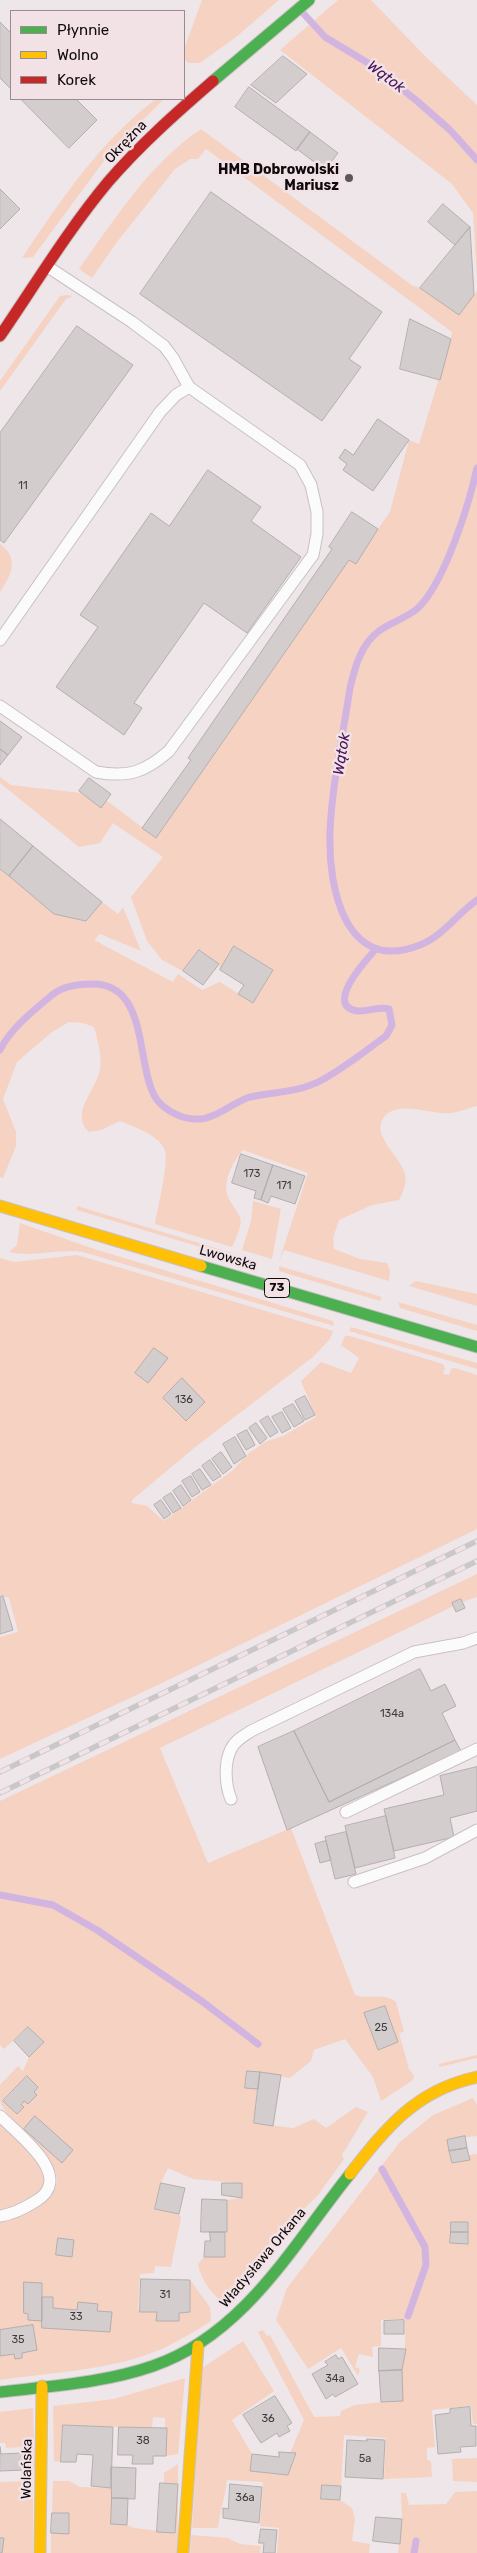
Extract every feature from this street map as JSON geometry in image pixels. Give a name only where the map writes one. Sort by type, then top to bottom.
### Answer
[{"type":"street","name":"Okrężna","points":[[0,336],[108,184],[147,139],[309,0]]},
{"type":"street","name":"Lwowska","points":[[0,1206],[477,1348]]},
{"type":"street","name":"Władysława Orkana","points":[[0,2392],[130,2373],[166,2361],[198,2346],[221,2329],[253,2298],[355,2167],[399,2116],[433,2092],[456,2082],[477,2077]]},
{"type":"street","points":[[183,2553],[198,2346]]},
{"type":"street","name":"Wolańska","points":[[40,2553],[42,2386]]},
{"type":"lane","points":[[0,706],[96,772],[115,775],[129,774],[151,766],[169,751],[313,555],[317,534],[317,512],[311,485],[300,465],[189,387],[164,346],[132,322],[48,266]]},
{"type":"lane","points":[[0,640],[160,412],[176,395],[189,387]]},
{"type":"lane","points":[[231,1799],[227,1790],[226,1776],[230,1749],[251,1730],[414,1652],[463,1644],[477,1638]]},
{"type":"lane","points":[[346,1812],[477,1748]]},
{"type":"lane","points":[[354,1882],[425,1858],[477,1830]]},
{"type":"lane","points":[[0,2116],[46,2163],[51,2182],[42,2198],[18,2211],[0,2216]]},
{"type":"shaded area","points":[[202,0],[279,0],[236,37],[200,63],[188,63],[185,60],[185,46]]},
{"type":"shaded area","points":[[338,0],[371,0],[424,55],[477,105],[477,278],[473,213],[452,184],[280,50]]},
{"type":"shaded area","points":[[155,100],[163,100],[109,154],[33,257],[22,258],[67,193],[99,152]]},
{"type":"shaded area","points":[[201,129],[413,286],[420,288],[459,314],[477,291],[477,1106],[451,1113],[409,1108],[393,1110],[382,1121],[380,1128],[382,1136],[405,1174],[403,1191],[399,1200],[372,1205],[339,1220],[333,1238],[334,1249],[360,1259],[387,1263],[390,1271],[389,1281],[284,1250],[279,1261],[308,1173],[243,1150],[232,1166],[226,1185],[228,1197],[239,1214],[241,1221],[232,1247],[155,1224],[164,1176],[165,1151],[158,1140],[152,1136],[120,1121],[101,1130],[89,1132],[84,1125],[83,1109],[98,1077],[100,1060],[94,1027],[83,1023],[69,1022],[52,1032],[17,1062],[3,1099],[16,1132],[16,1146],[3,1178],[0,1177],[0,869],[55,914],[86,921],[102,902],[118,914],[123,907],[141,951],[100,934],[94,940],[173,982],[178,974],[202,990],[220,982],[253,1003],[273,970],[235,946],[220,970],[219,964],[199,950],[183,971],[162,960],[147,941],[131,897],[163,857],[113,823],[100,843],[79,847],[0,783],[0,777],[11,785],[81,793],[101,807],[106,800],[156,838],[349,560],[378,529],[390,512],[409,440],[419,444],[451,339],[452,332],[206,149],[198,159],[190,159],[175,169],[117,242],[92,278],[79,269],[149,175],[182,143]]},
{"type":"shaded area","points":[[60,296],[73,296],[66,299],[0,391],[0,381]]},
{"type":"shaded area","points":[[0,544],[10,555],[12,567],[0,592]]},
{"type":"shaded area","points":[[253,1201],[281,1209],[272,1259],[242,1250],[251,1221]]},
{"type":"shaded area","points":[[77,1206],[233,1254],[230,1256],[77,1210]]},
{"type":"shaded area","points":[[20,1223],[94,1249],[333,1321],[334,1326],[83,1252],[65,1251],[18,1254],[9,1252],[17,1245]]},
{"type":"shaded area","points":[[77,1255],[333,1331],[330,1339],[313,1357],[194,1448],[132,1500],[132,1503],[147,1506],[164,1521],[233,1470],[249,1453],[265,1442],[283,1436],[316,1417],[301,1381],[321,1362],[351,1373],[359,1358],[341,1345],[345,1336],[350,1336],[443,1364],[445,1368],[443,1374],[449,1375],[451,1369],[455,1368],[477,1375],[477,1529],[162,1683],[0,1759],[0,1637],[18,1632],[9,1598],[0,1595],[0,1258],[14,1262]]},
{"type":"shaded area","points":[[279,1266],[382,1297],[380,1301],[279,1271]]},
{"type":"shaded area","points":[[416,1281],[477,1294],[477,1306],[409,1286]]},
{"type":"shaded area","points":[[398,1302],[477,1325],[477,1331],[400,1308]]},
{"type":"shaded area","points":[[351,1327],[477,1363],[477,1369],[349,1331]]},
{"type":"shaded area","points":[[477,1574],[477,1597],[462,1602],[160,1748],[208,1863],[291,1828],[355,1995],[386,1997],[396,2002],[404,2032],[399,2033],[409,2069],[414,2076],[413,2080],[381,2101],[373,2077],[345,2039],[314,2050],[311,2061],[290,2078],[247,2071],[245,2087],[258,2089],[254,2123],[293,2128],[314,2119],[326,2128],[356,2107],[368,2112],[342,2155],[344,2159],[318,2195],[257,2259],[257,2271],[229,2306],[223,2303],[209,2288],[202,2277],[198,2264],[204,2257],[225,2257],[227,2200],[242,2198],[242,2183],[193,2179],[168,2168],[161,2183],[155,2208],[179,2214],[181,2218],[171,2267],[155,2266],[154,2273],[140,2274],[138,2310],[157,2312],[157,2321],[179,2321],[179,2313],[190,2312],[190,2280],[210,2307],[211,2321],[170,2345],[126,2361],[90,2368],[0,2380],[0,2220],[34,2206],[52,2193],[57,2180],[53,2168],[43,2154],[14,2123],[1,2104],[0,2085],[18,2066],[23,2071],[29,2057],[43,2042],[28,2027],[4,2049],[0,2045],[0,1801]],"holes":[[[27,2076],[38,2086],[34,2092],[37,2095],[28,2104],[24,2101],[21,2105],[24,2107],[17,2114],[3,2100]]]},
{"type":"shaded area","points":[[477,2055],[477,2058],[439,2067],[439,2064]]},
{"type":"shaded area","points":[[473,2098],[477,2105],[477,2136],[447,2140],[452,2163],[469,2160],[469,2155],[477,2154],[477,2424],[473,2424],[471,2406],[432,2410],[435,2447],[427,2448],[427,2459],[431,2462],[432,2477],[384,2479],[386,2438],[344,2435],[341,2486],[323,2485],[321,2499],[340,2500],[352,2508],[355,2519],[352,2541],[370,2544],[369,2553],[277,2553],[279,2528],[260,2526],[263,2482],[227,2480],[218,2528],[192,2528],[202,2368],[243,2341],[274,2391],[232,2420],[252,2454],[251,2471],[288,2475],[296,2454],[290,2453],[304,2420],[258,2332],[263,2330],[267,2336],[270,2335],[314,2417],[340,2416],[341,2411],[355,2405],[381,2402],[395,2380],[404,2355],[405,2319],[381,2320],[381,2346],[372,2347],[373,2357],[359,2354],[355,2367],[360,2369],[358,2376],[341,2348],[308,2369],[276,2320],[287,2288],[400,2142],[433,2115]],"holes":[[[451,2222],[468,2222],[450,2243]]]},
{"type":"shaded area","points":[[0,2123],[35,2157],[44,2177],[43,2187],[36,2196],[0,2212]]},
{"type":"shaded area","points":[[185,2378],[178,2454],[166,2456],[167,2429],[165,2428],[165,2418],[153,2417],[152,2428],[63,2425],[61,2462],[54,2461],[53,2406],[114,2399]]},
{"type":"shaded area","points":[[33,2408],[35,2468],[24,2470],[23,2447],[6,2448],[5,2443],[0,2443],[0,2412]]},
{"type":"shaded area","points":[[477,2458],[477,2482],[453,2481],[452,2459]]},
{"type":"shaded area","points":[[178,2464],[178,2484],[164,2483],[164,2473]]},
{"type":"shaded area","points":[[33,2481],[33,2553],[0,2553],[0,2482]]},
{"type":"shaded area","points":[[53,2481],[69,2481],[80,2487],[113,2488],[127,2525],[134,2528],[175,2533],[178,2484],[178,2553],[51,2553],[51,2533],[69,2533],[69,2513],[52,2513]]},
{"type":"shaded area","points":[[477,2491],[477,2553],[398,2553],[402,2519],[401,2493],[406,2493],[409,2505],[446,2504],[455,2492]]},
{"type":"shaded area","points":[[191,2535],[228,2538],[240,2544],[261,2546],[260,2553],[190,2553]]},
{"type":"building","points":[[0,22],[10,32],[10,88],[0,78]]},
{"type":"building","points":[[283,56],[307,74],[276,103],[251,85]]},
{"type":"building","points":[[249,87],[310,132],[296,151],[235,107]]},
{"type":"building","points":[[22,100],[77,100],[97,120],[69,148]]},
{"type":"building","points":[[310,132],[338,153],[325,170],[297,149]]},
{"type":"building","points":[[0,189],[20,209],[0,229]]},
{"type":"building","points":[[211,192],[382,312],[349,359],[361,367],[322,421],[140,294]]},
{"type":"building","points":[[443,204],[470,227],[455,245],[428,222]]},
{"type":"building","points":[[470,227],[474,295],[459,315],[420,288]]},
{"type":"building","points":[[410,319],[451,339],[440,380],[400,369]]},
{"type":"building","points":[[77,326],[133,365],[4,543],[0,540],[0,433]]},
{"type":"building","points":[[378,419],[409,440],[373,491],[343,470],[347,464],[339,458],[345,449],[353,455]]},
{"type":"building","points":[[208,470],[261,507],[251,521],[301,557],[247,633],[204,603],[134,703],[142,708],[124,735],[56,687],[98,627],[80,615],[151,513],[169,526]]},
{"type":"building","points":[[352,512],[378,529],[356,564],[349,560],[156,838],[142,828],[191,760],[188,758],[332,549],[329,547]]},
{"type":"building","points":[[0,721],[22,737],[8,755],[0,749]]},
{"type":"building","points":[[0,749],[8,755],[0,765]]},
{"type":"building","points":[[89,778],[111,794],[101,808],[79,791]]},
{"type":"building","points":[[0,819],[33,846],[9,876],[0,869]]},
{"type":"building","points":[[33,846],[102,902],[86,921],[54,914],[9,876]]},
{"type":"building","points":[[234,946],[273,970],[253,1003],[238,994],[244,985],[220,970]]},
{"type":"building","points":[[199,950],[219,964],[203,985],[183,971]]},
{"type":"building","points":[[241,1154],[273,1165],[261,1200],[254,1198],[256,1191],[232,1183]]},
{"type":"building","points":[[273,1165],[305,1176],[295,1204],[271,1196],[268,1203],[261,1200]]},
{"type":"building","points":[[154,1348],[168,1358],[148,1383],[135,1373]]},
{"type":"building","points":[[182,1378],[205,1402],[186,1421],[163,1398]]},
{"type":"building","points":[[305,1396],[315,1415],[305,1420],[295,1401]]},
{"type":"building","points":[[293,1404],[304,1421],[294,1427],[283,1409]]},
{"type":"building","points":[[282,1412],[291,1428],[282,1433],[272,1417]]},
{"type":"building","points":[[268,1416],[278,1432],[270,1437],[260,1421]]},
{"type":"building","points":[[256,1423],[267,1438],[260,1444],[249,1428]]},
{"type":"building","points":[[247,1430],[255,1445],[246,1450],[237,1435]]},
{"type":"building","points":[[235,1437],[246,1456],[234,1464],[223,1444]]},
{"type":"building","points":[[221,1452],[232,1467],[223,1474],[212,1459]]},
{"type":"building","points":[[210,1460],[221,1476],[213,1481],[202,1466]]},
{"type":"building","points":[[200,1469],[211,1485],[202,1490],[192,1474]]},
{"type":"building","points":[[191,1476],[200,1492],[192,1497],[182,1481]]},
{"type":"building","points":[[181,1485],[191,1500],[183,1506],[173,1491]]},
{"type":"building","points":[[171,1493],[181,1508],[173,1513],[163,1498]]},
{"type":"building","points":[[161,1500],[171,1514],[164,1519],[154,1505]]},
{"type":"building","points":[[3,1596],[13,1630],[0,1634],[0,1597]]},
{"type":"building","points":[[461,1599],[465,1608],[456,1612],[452,1603]]},
{"type":"building","points":[[420,1669],[431,1691],[445,1684],[456,1706],[442,1713],[455,1740],[329,1802],[294,1731]]},
{"type":"building","points":[[294,1731],[329,1802],[455,1740],[461,1751],[287,1830],[258,1747]]},
{"type":"building","points":[[477,1767],[477,1811],[450,1818],[454,1837],[394,1851],[384,1809],[444,1795],[440,1776]]},
{"type":"building","points":[[386,1816],[395,1858],[355,1868],[345,1826]]},
{"type":"building","points":[[346,1832],[356,1874],[335,1879],[325,1837]]},
{"type":"building","points":[[326,1841],[331,1860],[320,1863],[315,1844]]},
{"type":"building","points":[[385,2006],[398,2042],[378,2050],[364,2013]]},
{"type":"building","points":[[28,2027],[44,2042],[29,2057],[14,2041]]},
{"type":"building","points":[[247,2071],[260,2072],[258,2089],[245,2088]]},
{"type":"building","points":[[260,2072],[281,2075],[273,2126],[254,2123]]},
{"type":"building","points":[[27,2076],[38,2087],[34,2092],[37,2095],[28,2104],[24,2101],[21,2105],[24,2107],[17,2114],[3,2101]]},
{"type":"building","points":[[35,2116],[73,2150],[62,2163],[24,2129]]},
{"type":"building","points":[[465,2136],[467,2148],[449,2151],[447,2140]]},
{"type":"building","points":[[467,2148],[470,2160],[452,2163],[449,2151]]},
{"type":"building","points":[[161,2183],[185,2188],[179,2214],[155,2209]]},
{"type":"building","points":[[222,2183],[242,2183],[242,2198],[222,2195]]},
{"type":"building","points":[[202,2199],[227,2200],[227,2232],[201,2232]]},
{"type":"building","points":[[451,2222],[468,2222],[468,2232],[451,2232]]},
{"type":"building","points":[[210,2232],[225,2232],[225,2257],[204,2257],[205,2241],[210,2241]]},
{"type":"building","points":[[451,2232],[468,2232],[468,2244],[450,2243]]},
{"type":"building","points":[[58,2238],[74,2240],[72,2257],[56,2255]]},
{"type":"building","points":[[141,2279],[190,2280],[190,2312],[179,2313],[179,2321],[156,2321],[157,2312],[140,2312]]},
{"type":"building","points":[[24,2282],[42,2283],[42,2321],[28,2320],[28,2314],[24,2313]]},
{"type":"building","points":[[42,2297],[53,2297],[53,2308],[77,2310],[78,2302],[98,2304],[97,2311],[112,2312],[110,2332],[42,2328]]},
{"type":"building","points":[[404,2320],[404,2334],[384,2334],[384,2321]]},
{"type":"building","points":[[33,2325],[37,2350],[22,2353],[22,2358],[15,2359],[14,2354],[0,2356],[0,2330]]},
{"type":"building","points":[[379,2348],[406,2349],[402,2370],[379,2371]]},
{"type":"building","points":[[336,2355],[338,2359],[342,2357],[358,2384],[335,2397],[333,2394],[326,2399],[312,2374],[328,2365],[325,2362]]},
{"type":"building","points":[[402,2370],[403,2401],[381,2402],[379,2371]]},
{"type":"building","points":[[275,2396],[292,2423],[287,2426],[290,2431],[279,2437],[277,2433],[261,2443],[243,2415]]},
{"type":"building","points":[[470,2407],[471,2426],[476,2426],[476,2446],[460,2447],[461,2452],[438,2454],[435,2415],[450,2413],[450,2409]]},
{"type":"building","points":[[63,2425],[113,2427],[111,2488],[91,2486],[93,2455],[77,2454],[76,2462],[61,2462]]},
{"type":"building","points":[[119,2427],[167,2428],[166,2456],[153,2456],[153,2464],[132,2464],[133,2455],[118,2455]]},
{"type":"building","points":[[367,2439],[385,2440],[383,2479],[345,2477],[347,2440],[367,2441]]},
{"type":"building","points":[[0,2447],[1,2454],[23,2453],[24,2470],[0,2471]]},
{"type":"building","points":[[279,2452],[296,2453],[288,2475],[250,2471],[252,2454],[279,2457]]},
{"type":"building","points":[[111,2467],[136,2468],[135,2499],[112,2498]]},
{"type":"building","points":[[160,2483],[178,2484],[175,2533],[157,2532]]},
{"type":"building","points":[[230,2484],[262,2487],[259,2523],[223,2518],[223,2508],[228,2509]]},
{"type":"building","points":[[322,2485],[341,2486],[340,2500],[321,2499]]},
{"type":"building","points":[[112,2498],[128,2498],[127,2525],[111,2524]]},
{"type":"building","points":[[52,2513],[69,2513],[69,2534],[51,2533]]},
{"type":"building","points":[[376,2517],[402,2519],[400,2544],[373,2541]]},
{"type":"building","points":[[261,2529],[277,2530],[275,2553],[263,2553],[264,2543],[259,2543]]},
{"type":"building","points":[[0,2538],[4,2538],[2,2553],[0,2553]]},
{"type":"waterway","name":"Wątok","points":[[303,13],[325,37],[373,66],[417,101],[450,130],[477,160]]},
{"type":"waterway","name":"Wątok","points":[[477,468],[455,542],[428,596],[414,611],[373,636],[360,656],[350,688],[335,778],[330,832],[330,854],[338,900],[346,920],[358,937],[374,948],[395,951],[420,945],[436,936],[477,900]]},
{"type":"waterway","points":[[0,1050],[16,1027],[56,992],[80,984],[109,987],[122,996],[131,1009],[137,1026],[148,1080],[156,1099],[165,1108],[180,1116],[193,1119],[206,1118],[250,1097],[295,1090],[312,1085],[329,1076],[386,1036],[392,1025],[389,1009],[381,1008],[358,1011],[348,1008],[345,1001],[350,983],[375,950]]},
{"type":"waterway","points":[[0,1895],[53,1905],[97,1930],[203,2002],[258,2044]]},
{"type":"waterway","points":[[382,2169],[425,2247],[426,2265],[408,2316]]},
{"type":"waterway","points":[[414,2553],[416,2541]]},
{"type":"railway","points":[[0,1772],[477,1541]]},
{"type":"railway","points":[[0,1793],[477,1561]]},
{"type":"traffic: fast","points":[[213,81],[309,0]]},
{"type":"traffic: fast","points":[[201,1266],[477,1347]]},
{"type":"traffic: fast","points":[[0,2392],[77,2383],[116,2376],[153,2366],[185,2352],[214,2333],[264,2285],[287,2258],[350,2174]]},
{"type":"traffic: slow","points":[[0,1206],[201,1266]]},
{"type":"traffic: slow","points":[[350,2174],[390,2126],[404,2113],[437,2091],[477,2077]]},
{"type":"traffic: slow","points":[[183,2553],[198,2346]]},
{"type":"traffic: slow","points":[[40,2553],[42,2386]]},
{"type":"traffic: jam","points":[[0,336],[65,238],[108,182],[146,142],[213,81]]},
{"type":"place","name":"HMB Dobrowolski Mariusz","points":[[349,178]]}]
